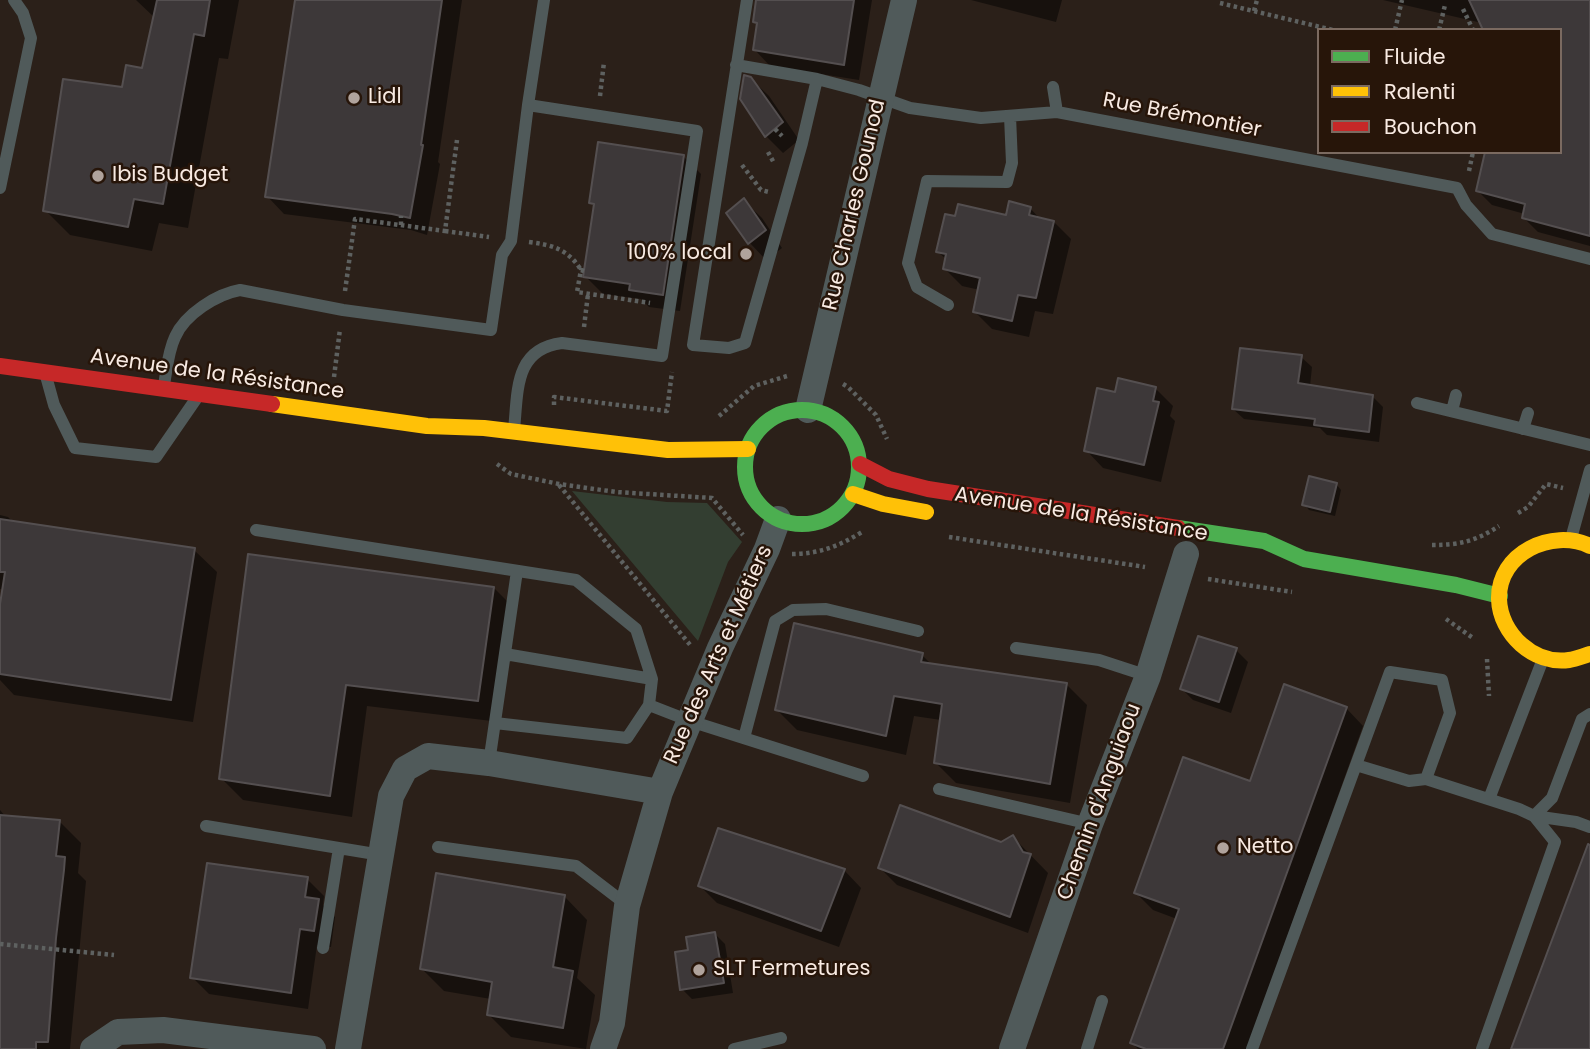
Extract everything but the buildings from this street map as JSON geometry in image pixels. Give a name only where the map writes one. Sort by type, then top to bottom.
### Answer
[{"type":"main road","name":"Avenue de la Résistance","points":[[0,366],[427,426],[484,428],[668,450],[748,449]]},
{"type":"main road","points":[[808,410],[824,414],[838,422],[853,441],[860,464],[859,479],[843,508],[829,518],[795,524],[778,519],[763,509],[741,477],[748,449],[757,432],[771,419],[789,412],[808,410]]},
{"type":"main road","name":"Avenue de la Résistance","points":[[427,426],[453,439],[474,444]]},
{"type":"main road","name":"Avenue de la Résistance","points":[[860,464],[889,479],[929,489],[1264,541],[1304,559]]},
{"type":"main road","name":"Avenue de la Résistance","points":[[853,494],[883,504],[938,514]]},
{"type":"main road","points":[[1590,546],[1571,539],[1537,543],[1511,564],[1503,579],[1500,596],[1501,611],[1513,638],[1523,648],[1544,658],[1565,661],[1590,654]]},
{"type":"main road","name":"Avenue de la Résistance","points":[[1265,562],[1304,559],[1456,585],[1500,596]]},
{"type":"street","name":"Rue Charles Gounod","points":[[808,410],[904,0]]},
{"type":"street","name":"Rue des Arts et Métiers","points":[[603,1049],[612,1023],[627,906],[660,792],[778,519]]},
{"type":"street","name":"Chemin d'Anguiaou","points":[[1012,1049],[1090,824],[1148,676],[1189,560]]},
{"type":"street","name":"Rue des Arts et Métiers","points":[[348,1049],[391,796],[405,769],[428,756],[489,763],[660,792]]},
{"type":"street","points":[[93,1049],[118,1031],[163,1030],[299,1048]]},
{"type":"lane","points":[[0,188],[30,38],[23,13],[13,0]]},
{"type":"lane","points":[[164,389],[169,354],[177,333],[202,307],[224,293],[240,290],[343,310],[491,330],[502,256],[511,240],[544,0]]},
{"type":"lane","points":[[747,0],[693,345],[729,348],[745,343],[802,143],[817,79]]},
{"type":"lane","name":"Rue Brémontier","points":[[736,65],[817,79],[910,108],[981,118],[1057,112],[1457,188],[1466,205],[1492,234],[1590,260]]},
{"type":"lane","points":[[1053,87],[1057,112]]},
{"type":"lane","points":[[514,432],[522,371],[531,355],[546,345],[562,343],[668,359],[669,306],[697,131],[528,105]]},
{"type":"lane","points":[[948,305],[917,287],[908,263],[927,181],[1007,182],[1012,163],[1010,116]]},
{"type":"lane","points":[[45,372],[54,405],[75,448],[156,457],[200,394]]},
{"type":"lane","points":[[1452,411],[1455,395]]},
{"type":"lane","points":[[1417,403],[1590,445]]},
{"type":"lane","points":[[1523,429],[1528,413]]},
{"type":"lane","points":[[1571,539],[1590,470]]},
{"type":"lane","points":[[256,530],[576,580],[636,629],[652,679],[649,705],[627,738],[495,723]]},
{"type":"lane","points":[[489,763],[517,571]]},
{"type":"lane","points":[[744,738],[775,621],[793,610],[826,609],[918,631]]},
{"type":"lane","points":[[1016,648],[1099,660],[1148,676]]},
{"type":"lane","points":[[505,654],[652,679]]},
{"type":"lane","points":[[1489,799],[1544,658]]},
{"type":"lane","points":[[1252,1049],[1390,672],[1442,680],[1450,713],[1426,779]]},
{"type":"lane","points":[[649,705],[690,721],[863,776]]},
{"type":"lane","points":[[1534,816],[1552,798],[1582,719],[1590,714]]},
{"type":"lane","points":[[1356,765],[1409,781],[1426,779],[1534,816],[1576,822],[1590,827]]},
{"type":"lane","points":[[939,789],[1090,824]]},
{"type":"lane","points":[[1482,1049],[1555,842],[1534,816]]},
{"type":"lane","points":[[206,826],[381,855]]},
{"type":"lane","points":[[438,847],[576,866],[627,906]]},
{"type":"lane","points":[[323,948],[339,848]]},
{"type":"lane","points":[[1087,1049],[1102,1001]]},
{"type":"lane","points":[[734,1049],[780,1038]]},
{"type":"path","points":[[1254,11],[1256,0]]},
{"type":"path","points":[[1395,28],[1402,0]]},
{"type":"path","points":[[1220,3],[1325,28]]},
{"type":"path","points":[[1439,28],[1445,5]]},
{"type":"path","points":[[1464,9],[1472,28]]},
{"type":"path","points":[[599,99],[604,62]]},
{"type":"path","points":[[334,377],[355,219],[445,231],[457,140]]},
{"type":"path","points":[[1467,182],[1473,154]]},
{"type":"path","points":[[401,216],[401,225]]},
{"type":"path","points":[[553,245],[576,262],[583,271],[577,292],[669,306]]},
{"type":"path","points":[[584,327],[588,294]]},
{"type":"path","points":[[553,413],[554,397],[667,411],[668,359]]},
{"type":"path","points":[[717,418],[754,386],[787,376]]},
{"type":"path","points":[[559,484],[711,670]]},
{"type":"path","points":[[1509,519],[1528,507],[1546,484]]},
{"type":"path","points":[[712,498],[727,519],[745,537]]},
{"type":"path","points":[[1421,543],[1434,545],[1468,541],[1479,538],[1500,525]]},
{"type":"path","points":[[791,554],[813,554],[844,544],[869,528]]},
{"type":"path","points":[[943,536],[1145,567]]},
{"type":"path","points":[[1189,560],[1294,593]]},
{"type":"path","points":[[1444,618],[1478,641]]},
{"type":"path","points":[[1483,652],[1489,663],[1489,696]]},
{"type":"path","points":[[0,944],[114,955]]},
{"type":"green space","points":[[572,491],[667,502],[707,503],[742,542],[728,562],[698,641]]},
{"type":"traffic: fast","points":[[802,410],[824,415],[842,427],[854,445],[859,467],[854,489],[842,507],[824,519],[802,524],[780,519],[762,507],[750,489],[745,467],[750,445],[762,427],[780,415],[802,410]]},
{"type":"traffic: fast","points":[[1178,528],[1264,541],[1304,559],[1456,585],[1500,596]]},
{"type":"traffic: slow","points":[[272,404],[427,426],[484,428],[668,450],[748,449]]},
{"type":"traffic: slow","points":[[853,494],[883,504],[926,512]]},
{"type":"traffic: slow","points":[[1590,546],[1560,540],[1530,548],[1517,557],[1507,569],[1501,583],[1499,599],[1505,624],[1512,635],[1532,652],[1543,658],[1556,660],[1572,660],[1590,654]]},
{"type":"traffic: jam","points":[[0,366],[272,404]]},
{"type":"traffic: jam","points":[[860,464],[889,479],[928,489],[1178,528]]},
{"type":"place","name":"Lidl","points":[[354,98]]},
{"type":"place","name":"Ibis Budget","points":[[98,176]]},
{"type":"place","name":"100% local","points":[[746,254]]},
{"type":"place","name":"Netto","points":[[1223,848]]},
{"type":"place","name":"SLT Fermetures","points":[[699,970]]}]
